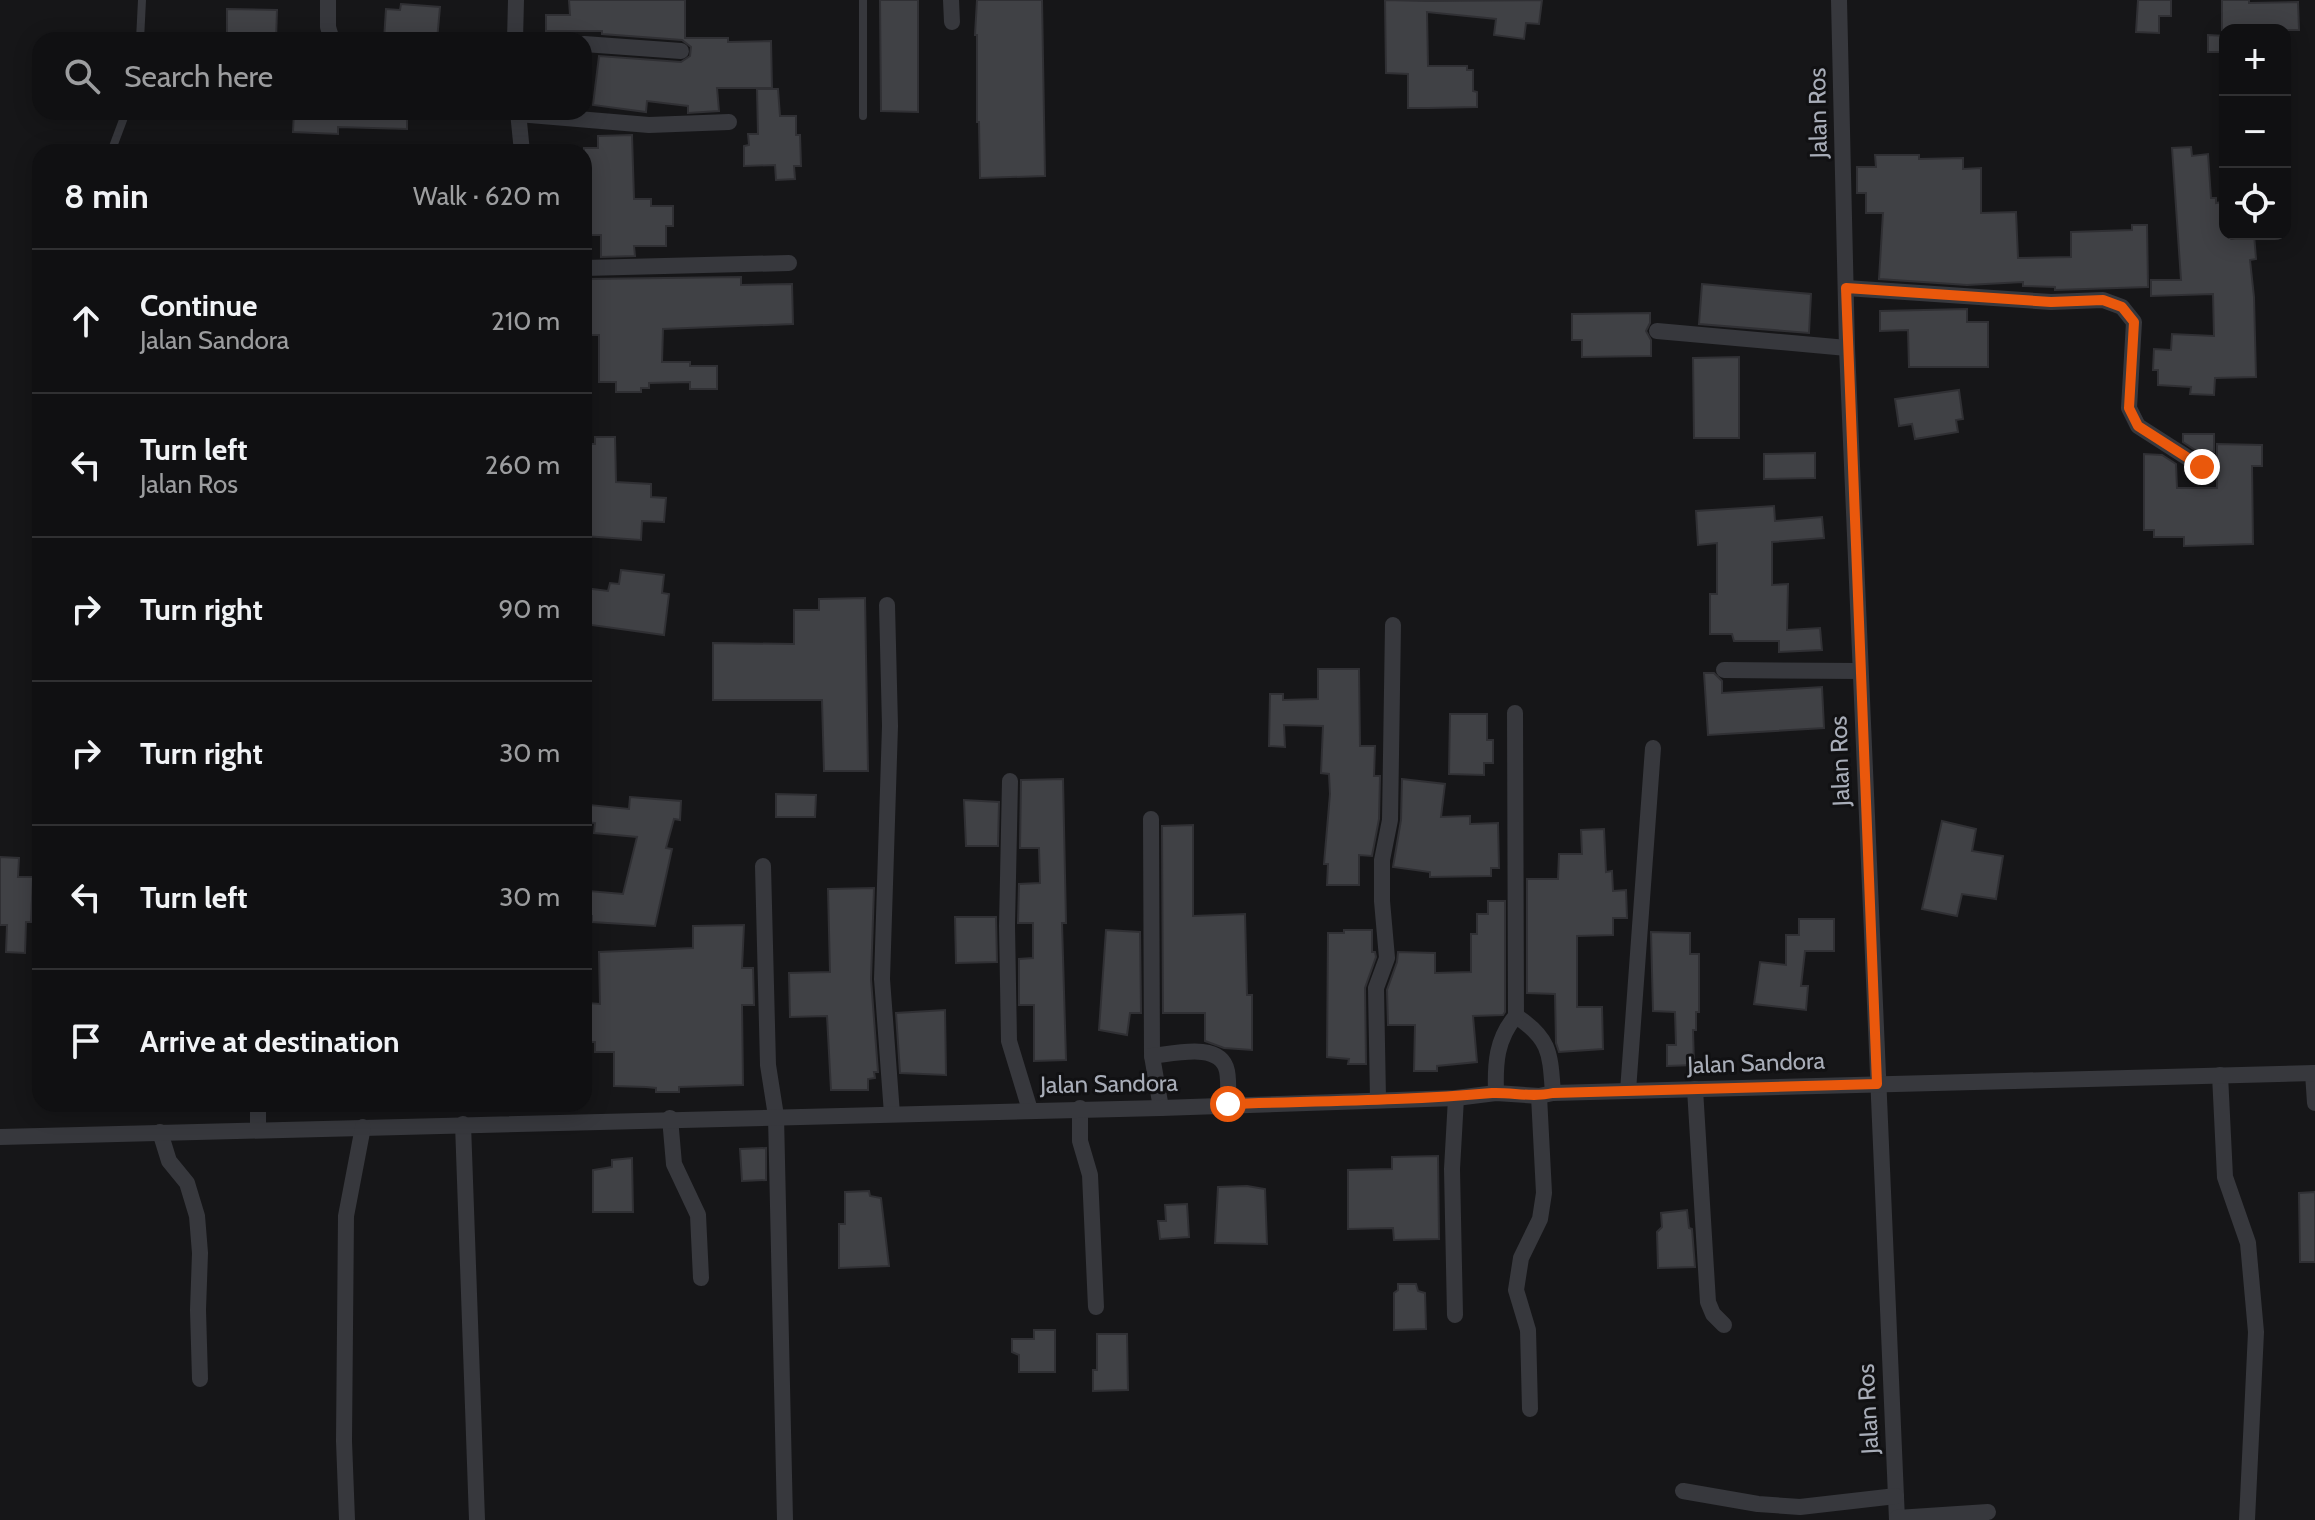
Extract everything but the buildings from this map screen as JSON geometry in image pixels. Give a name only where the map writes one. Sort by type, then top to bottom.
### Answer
[{"type":"street","points":[[328,0],[330,32]]},
{"type":"street","points":[[515,32],[516,0]]},
{"type":"street","points":[[951,0],[952,22]]},
{"type":"street","name":"Jalan Ros","points":[[1839,0],[1847,348],[1897,1519]]},
{"type":"street","points":[[592,45],[681,51]]},
{"type":"street","points":[[519,120],[521,144]]},
{"type":"street","points":[[592,120],[649,125],[729,122]]},
{"type":"street","points":[[592,268],[789,263]]},
{"type":"street","points":[[1846,288],[2051,302],[2103,300],[2122,307],[2134,322],[2129,408],[2138,426],[2202,467]]},
{"type":"street","points":[[1657,331],[1847,348]]},
{"type":"street","points":[[887,605],[890,726],[882,979],[892,1114]]},
{"type":"street","points":[[1378,1099],[1376,988],[1387,958],[1382,860],[1390,820],[1393,625]]},
{"type":"street","points":[[1724,670],[1860,671]]},
{"type":"street","points":[[1496,1093],[1495,1059],[1503,1035],[1516,1016],[1515,713]]},
{"type":"street","points":[[1628,1091],[1653,748]]},
{"type":"street","points":[[1010,781],[1007,926],[1009,1041],[1030,1110]]},
{"type":"street","points":[[1151,819],[1152,1056],[1161,1108]]},
{"type":"street","points":[[763,866],[768,1065],[776,1116],[785,1520]]},
{"type":"street","points":[[1516,1016],[1534,1027],[1546,1043],[1551,1058],[1546,1095],[1544,1193],[1540,1219],[1521,1258],[1516,1290],[1528,1330],[1530,1409]]},
{"type":"street","points":[[1152,1056],[1186,1052],[1218,1056],[1227,1069],[1228,1104]]},
{"type":"street","points":[[2314,1073],[2315,1103]]},
{"type":"street","name":"Jalan Sandora","points":[[0,1137],[1161,1108],[1456,1098],[1496,1093],[1546,1095],[2314,1073]]},
{"type":"street","points":[[2220,1075],[2225,1177],[2248,1243],[2256,1332],[2247,1520]]},
{"type":"street","points":[[1695,1089],[1708,1302],[1713,1314],[1724,1325]]},
{"type":"street","points":[[1455,1315],[1452,1169],[1456,1098]]},
{"type":"street","points":[[1080,1108],[1080,1141],[1090,1175],[1096,1307]]},
{"type":"street","points":[[258,1112],[258,1129]]},
{"type":"street","points":[[542,1112],[542,1122]]},
{"type":"street","points":[[670,1118],[674,1164],[698,1215],[701,1278]]},
{"type":"street","points":[[463,1124],[477,1520]]},
{"type":"street","points":[[347,1520],[344,1441],[346,1216],[363,1127]]},
{"type":"street","points":[[160,1132],[169,1161],[187,1183],[197,1216],[200,1379]]},
{"type":"street","points":[[1683,1491],[1758,1504],[1800,1507],[1896,1496]]},
{"type":"street","points":[[1897,1519],[1988,1512]]},
{"type":"lane","points":[[140,32],[142,0]]},
{"type":"lane","points":[[863,0],[863,116]]},
{"type":"lane","points":[[114,144],[123,120]]},
{"type":"route","points":[[1228,1104],[1456,1098],[1496,1093],[1539,1096],[1553,1093],[1877,1084],[1846,288],[2051,302],[2103,300],[2122,307],[2134,322],[2129,408],[2138,426],[2202,467]]}]
